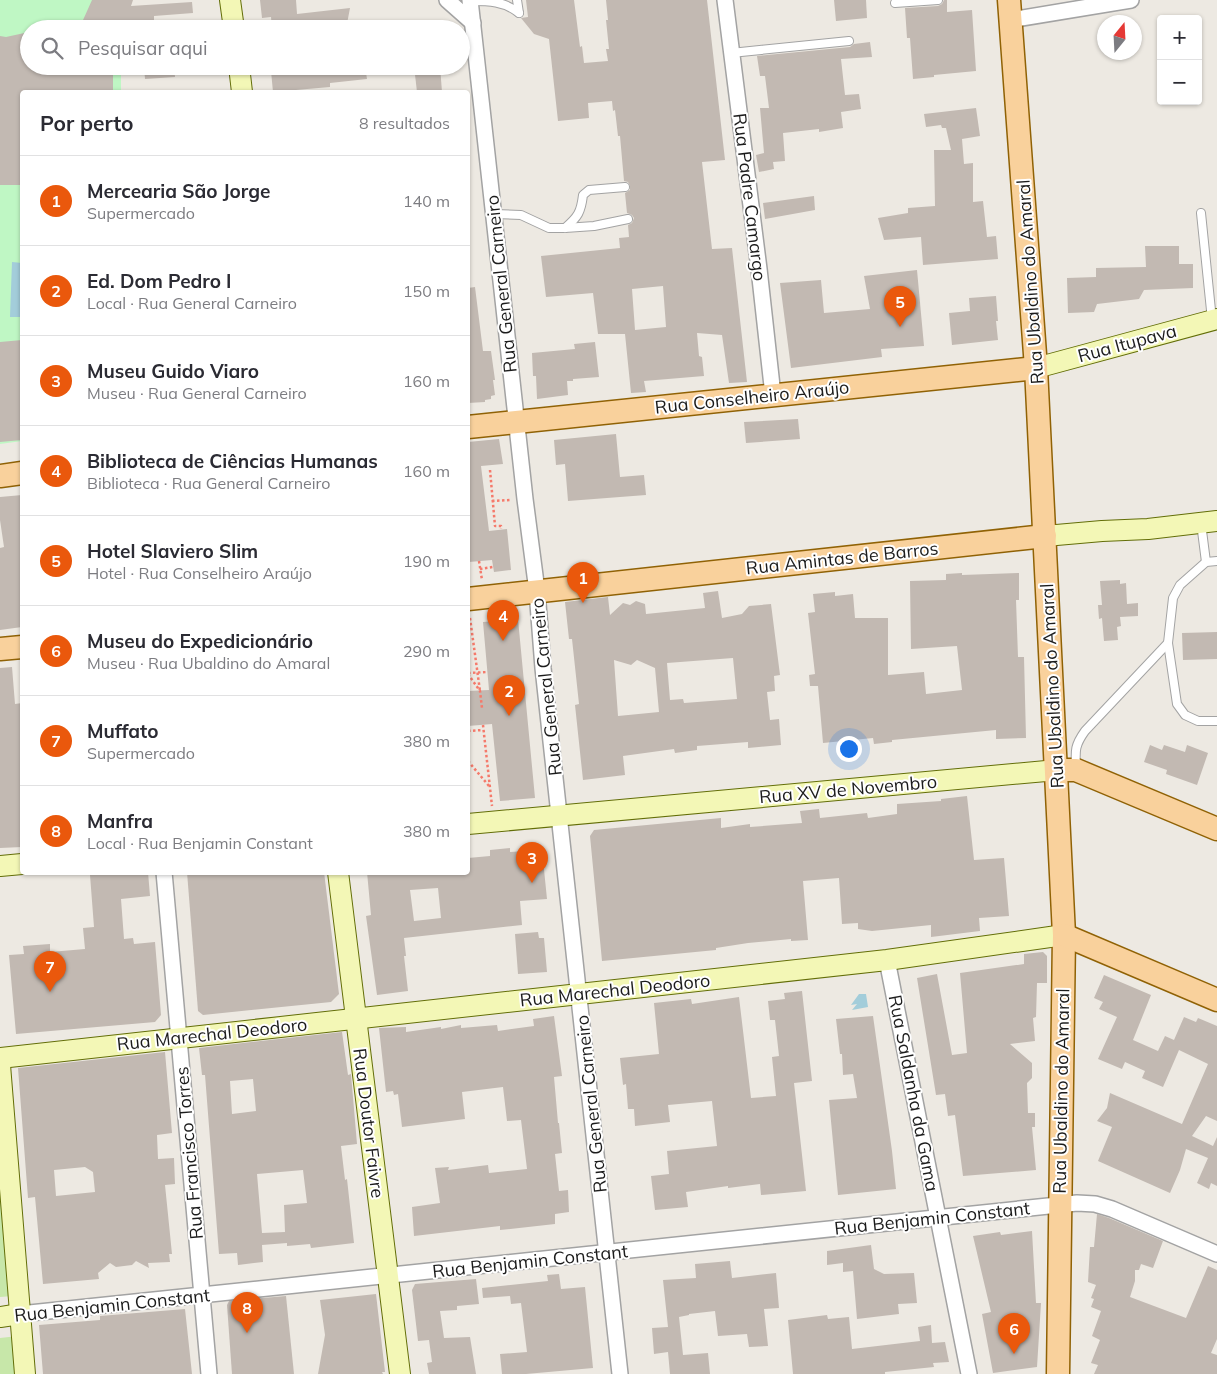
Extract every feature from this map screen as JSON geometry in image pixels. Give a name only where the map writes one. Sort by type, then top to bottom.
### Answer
[{"type":"main road","name":"Rua Ubaldino do Amaral","points":[[1009,10],[1036,368],[1045,536],[1067,770],[1058,1374]]},
{"type":"main road","name":"Rua Conselheiro Araújo","points":[[470,427],[1036,368]]},
{"type":"main road","points":[[0,476],[20,473]]},
{"type":"main road","name":"Rua Amintas de Barros","points":[[470,599],[1045,536]]},
{"type":"main road","points":[[0,650],[20,647]]},
{"type":"main road","name":"Rua XV de Novembro","points":[[1067,770],[1217,829]]},
{"type":"main road","points":[[1064,935],[1217,1000]]},
{"type":"street","points":[[230,0],[233,20]]},
{"type":"street","points":[[447,0],[470,20]]},
{"type":"street","name":"Rua General Carneiro","points":[[470,0],[516,422],[537,591],[543,668],[620,1374]]},
{"type":"street","name":"Rua Padre Camargo","points":[[725,0],[773,395]]},
{"type":"street","points":[[1009,10],[1131,0]]},
{"type":"street","points":[[470,20],[473,23]]},
{"type":"street","points":[[239,75],[242,90]]},
{"type":"street","name":"Rua Itupava","points":[[1036,368],[1214,320]]},
{"type":"street","name":"Rua Amintas de Barros","points":[[1045,536],[1102,530],[1148,529],[1209,522]]},
{"type":"street","name":"Rua XV de Novembro","points":[[470,824],[1067,770]]},
{"type":"street","points":[[0,866],[20,864]]},
{"type":"street","name":"Rua Francisco Torres","points":[[164,875],[209,1374]]},
{"type":"street","name":"Rua Doutor Faivre","points":[[338,875],[400,1374]]},
{"type":"street","name":"Rua Marechal Deodoro","points":[[0,1058],[887,960],[1064,935]]},
{"type":"street","name":"Rua Saldanha da Gama","points":[[887,960],[970,1374]]},
{"type":"street","points":[[0,1065],[25,1374]]},
{"type":"street","points":[[0,1183],[12,1209]]},
{"type":"street","name":"Rua Benjamin Constant","points":[[0,1316],[1060,1205],[1095,1204],[1112,1209],[1217,1254]]},
{"type":"lane","points":[[470,0],[498,2],[510,6],[519,13],[517,0]]},
{"type":"lane","points":[[895,3],[938,0]]},
{"type":"lane","points":[[731,53],[849,41]]},
{"type":"lane","points":[[565,228],[576,219],[582,208],[583,195],[589,190],[625,187]]},
{"type":"lane","points":[[1201,213],[1214,320]]},
{"type":"lane","points":[[494,214],[521,214],[549,228],[594,226],[628,219]]},
{"type":"lane","points":[[1206,562],[1209,522]]},
{"type":"lane","points":[[1217,561],[1206,562],[1180,585],[1173,598],[1168,643],[1177,704],[1185,715],[1198,721],[1217,721]]},
{"type":"lane","points":[[1067,770],[1078,742],[1085,731],[1168,643]]},
{"type":"path","points":[[490,470],[495,526],[501,526],[501,529]]},
{"type":"path","points":[[492,501],[502,500]]},
{"type":"path","points":[[480,569],[493,567]]},
{"type":"path","points":[[470,614],[482,708]]},
{"type":"path","points":[[470,674],[488,672]]},
{"type":"path","points":[[470,677],[480,690]]},
{"type":"path","points":[[483,725],[494,822]]},
{"type":"path","points":[[470,731],[484,730]]},
{"type":"path","points":[[470,763],[490,787]]},
{"type":"green space","points":[[0,0],[123,0],[114,20],[20,20],[20,75],[121,75],[121,90],[20,90],[20,441],[0,444]]},
{"type":"green space","points":[[0,1192],[8,1211],[13,1296],[0,1297]]},
{"type":"green space","points":[[18,1336],[21,1374],[0,1374],[0,1338]]},
{"type":"water","points":[[12,262],[20,263],[20,317],[10,317]]},
{"type":"water","points":[[859,994],[866,994],[868,1007],[852,1010],[857,1004],[851,1005]]},
{"type":"building","points":[[92,0],[133,0],[131,6],[192,2],[193,13],[154,16],[154,20],[83,20]]},
{"type":"building","points":[[260,0],[296,0],[297,14],[350,8],[348,20],[271,20],[271,17],[262,18]]},
{"type":"building","points":[[526,0],[574,0],[584,63],[608,61],[606,49],[609,49],[606,0],[707,0],[725,160],[702,162],[712,249],[732,248],[747,382],[729,383],[722,335],[697,333],[699,356],[702,357],[704,376],[644,381],[646,392],[631,393],[625,334],[598,334],[593,293],[546,297],[541,256],[620,248],[619,238],[629,237],[628,225],[632,223],[634,218],[627,213],[625,193],[630,190],[630,186],[628,182],[624,181],[620,136],[618,136],[612,101],[588,103],[589,118],[558,121],[549,39],[534,34],[521,18],[528,17]],"holes":[[[663,286],[666,327],[635,330],[632,289]]]},
{"type":"building","points":[[834,0],[866,0],[867,18],[836,21]]},
{"type":"building","points":[[944,0],[947,0],[947,12],[972,10],[976,71],[913,79],[910,38],[907,38],[905,8],[938,6]]},
{"type":"building","points":[[20,34],[20,75],[113,75],[113,90],[20,90],[20,185],[0,185],[0,36],[6,37]]},
{"type":"building","points":[[870,42],[872,57],[841,59],[845,95],[859,94],[861,109],[841,112],[843,128],[819,132],[819,129],[783,133],[785,161],[773,162],[774,169],[759,172],[756,155],[764,153],[760,108],[769,108],[765,76],[760,76],[757,56],[850,47],[854,44]]},
{"type":"building","points":[[145,75],[175,75],[175,77],[145,79]]},
{"type":"building","points":[[271,75],[366,75],[367,79],[330,83],[330,87],[273,90]]},
{"type":"building","points":[[415,75],[441,75],[442,90],[417,90]]},
{"type":"building","points":[[976,108],[980,136],[962,139],[964,164],[973,163],[973,202],[983,201],[987,237],[996,236],[998,259],[923,265],[921,237],[884,240],[878,218],[908,213],[908,208],[935,206],[934,150],[951,150],[946,128],[942,128],[941,125],[926,127],[924,114]]},
{"type":"building","points":[[814,196],[815,210],[765,219],[763,203]]},
{"type":"building","points":[[1145,246],[1179,246],[1179,264],[1193,264],[1193,288],[1144,290],[1139,299],[1097,304],[1094,312],[1068,313],[1067,278],[1096,277],[1096,268],[1146,267]]},
{"type":"building","points":[[917,270],[924,346],[881,349],[882,357],[791,368],[780,283],[821,280],[824,313],[870,309],[864,276]]},
{"type":"building","points":[[475,287],[483,351],[491,351],[495,380],[493,380],[495,395],[491,396],[491,399],[485,400],[485,402],[470,403],[470,288]]},
{"type":"building","points":[[996,296],[998,340],[952,345],[949,313],[970,311],[969,298]]},
{"type":"building","points":[[20,340],[20,440],[0,442],[0,342]]},
{"type":"building","points":[[595,342],[599,377],[567,381],[568,395],[537,399],[532,353],[575,349],[574,344]]},
{"type":"building","points":[[798,419],[800,439],[746,443],[744,422]]},
{"type":"building","points":[[616,434],[620,477],[644,475],[646,495],[568,501],[565,464],[556,465],[554,440]]},
{"type":"building","points":[[499,439],[503,464],[481,466],[489,531],[507,529],[511,570],[494,572],[492,560],[470,562],[470,442]]},
{"type":"building","points":[[20,495],[20,627],[0,630],[0,548],[4,547],[0,520],[0,497]]},
{"type":"building","points":[[962,573],[962,575],[1019,573],[1019,600],[1016,600],[1018,657],[1024,657],[1026,738],[996,739],[996,730],[892,740],[892,742],[874,744],[873,738],[823,743],[818,686],[810,686],[809,675],[815,674],[808,613],[815,612],[813,594],[835,592],[835,596],[853,594],[855,618],[888,618],[888,675],[924,672],[926,694],[962,690],[957,646],[911,649],[910,581],[946,580],[946,574]]},
{"type":"building","points":[[1120,580],[1120,584],[1126,583],[1127,604],[1138,603],[1138,616],[1120,617],[1121,626],[1117,627],[1118,640],[1104,641],[1102,618],[1099,619],[1098,605],[1102,605],[1100,581]]},
{"type":"building","points":[[718,591],[722,618],[742,614],[749,606],[771,604],[780,675],[774,676],[775,691],[767,692],[770,720],[779,719],[781,745],[748,748],[748,742],[697,746],[697,750],[675,753],[674,749],[623,756],[625,775],[583,780],[575,705],[579,704],[572,639],[569,639],[565,602],[608,597],[610,615],[623,603],[630,605],[636,601],[645,604],[646,614],[705,608],[703,593]],"holes":[[[733,658],[737,699],[684,703],[683,699],[670,700],[667,663]],[[614,660],[631,665],[637,660],[655,668],[659,712],[618,716]]]},
{"type":"building","points":[[518,619],[535,798],[500,801],[492,724],[470,726],[470,691],[489,690],[483,622]]},
{"type":"building","points":[[1217,632],[1217,659],[1183,660],[1182,633]]},
{"type":"building","points":[[12,667],[15,704],[20,703],[20,847],[0,848],[0,668]]},
{"type":"building","points":[[1150,745],[1162,750],[1164,745],[1185,752],[1187,745],[1208,753],[1197,785],[1166,774],[1167,770],[1144,762]]},
{"type":"building","points":[[967,796],[974,860],[1004,858],[1009,916],[979,918],[980,931],[931,937],[931,925],[872,931],[858,929],[858,923],[842,924],[839,878],[803,881],[808,940],[791,941],[791,939],[748,943],[716,948],[716,950],[602,961],[590,836],[594,830],[721,818],[721,828],[750,824],[750,827],[802,823],[800,811],[819,809],[820,818],[867,813],[868,818],[897,814],[897,804],[941,801],[941,799]]},
{"type":"building","points":[[510,848],[510,852],[542,850],[547,899],[520,901],[522,925],[404,938],[408,991],[377,995],[366,916],[371,915],[367,875],[470,875],[470,858],[490,856],[490,850]],"holes":[[[438,888],[441,918],[414,921],[410,890]]]},
{"type":"building","points":[[90,875],[148,875],[150,896],[121,899],[124,939],[133,938],[134,944],[155,942],[161,1015],[155,1022],[16,1034],[9,955],[24,954],[23,946],[50,944],[50,952],[85,949],[83,928],[94,927]]},
{"type":"building","points":[[187,875],[324,875],[339,994],[331,1002],[203,1015],[198,1011]]},
{"type":"building","points":[[538,932],[539,938],[544,938],[547,972],[518,974],[515,934]]},
{"type":"building","points":[[1043,952],[1047,956],[1047,983],[1037,983],[1036,1017],[1033,1018],[1035,1041],[1010,1044],[1032,1063],[1032,1078],[1027,1083],[1028,1113],[1035,1113],[1035,1127],[1032,1127],[1036,1170],[963,1176],[955,1115],[948,1116],[945,1094],[936,1095],[917,978],[937,974],[952,1055],[967,1053],[960,973],[1024,964],[1024,954]]},
{"type":"building","points":[[1104,975],[1151,995],[1133,1040],[1158,1051],[1165,1036],[1174,1040],[1184,1017],[1196,1022],[1198,1018],[1217,1026],[1217,1121],[1206,1116],[1192,1136],[1213,1146],[1217,1137],[1217,1186],[1211,1183],[1209,1189],[1197,1183],[1208,1158],[1186,1149],[1180,1170],[1170,1193],[1098,1161],[1112,1127],[1097,1121],[1107,1108],[1110,1093],[1182,1124],[1208,1064],[1179,1050],[1163,1087],[1142,1078],[1145,1071],[1125,1062],[1122,1069],[1098,1059],[1117,1017],[1099,1009],[1103,1002],[1094,998]]},
{"type":"building","points":[[802,991],[812,1081],[794,1083],[806,1191],[761,1195],[760,1184],[728,1188],[728,1186],[686,1192],[688,1207],[655,1210],[651,1176],[669,1174],[667,1151],[717,1146],[712,1101],[668,1105],[670,1122],[635,1126],[634,1109],[628,1109],[626,1084],[623,1085],[620,1058],[659,1054],[654,1003],[691,999],[692,1004],[739,997],[751,1098],[776,1096],[772,1057],[779,1056],[775,1020],[770,1020],[768,1001],[785,999],[784,993]]},
{"type":"building","points":[[554,1016],[562,1076],[554,1077],[562,1153],[555,1154],[559,1191],[568,1190],[569,1212],[555,1214],[555,1224],[500,1230],[500,1226],[414,1236],[412,1207],[440,1203],[435,1168],[449,1167],[448,1170],[488,1165],[489,1173],[527,1169],[521,1120],[507,1121],[503,1087],[462,1092],[465,1119],[402,1127],[398,1094],[394,1095],[393,1091],[386,1092],[379,1028],[406,1027],[406,1032],[461,1025],[461,1028],[497,1025],[498,1031],[534,1026],[533,1019]]},
{"type":"building","points":[[873,1016],[896,1189],[838,1195],[829,1100],[857,1098],[853,1074],[843,1075],[842,1054],[840,1054],[836,1019]]},
{"type":"building","points":[[342,1032],[348,1075],[351,1074],[357,1144],[341,1146],[345,1180],[347,1179],[354,1243],[311,1248],[310,1244],[287,1246],[287,1243],[262,1245],[263,1262],[238,1265],[237,1253],[219,1254],[205,1075],[202,1075],[199,1048]],"holes":[[[253,1079],[256,1111],[232,1114],[230,1081]],[[303,1170],[307,1203],[284,1205],[285,1232],[262,1233],[257,1174]]]},
{"type":"building","points":[[165,1052],[172,1133],[157,1135],[158,1159],[174,1158],[175,1184],[165,1185],[172,1254],[169,1254],[170,1262],[148,1263],[149,1268],[136,1261],[132,1265],[116,1267],[110,1263],[98,1273],[99,1279],[43,1284],[35,1197],[28,1198],[18,1068]],"holes":[[[85,1167],[93,1172],[95,1192],[56,1196],[54,1170]]]},
{"type":"building","points":[[1097,1214],[1163,1241],[1153,1268],[1141,1264],[1139,1270],[1135,1270],[1135,1281],[1130,1297],[1186,1318],[1208,1266],[1217,1270],[1217,1339],[1211,1353],[1217,1355],[1217,1374],[1094,1374],[1098,1365],[1091,1363],[1100,1340],[1092,1336],[1101,1311],[1091,1307],[1094,1299],[1091,1298],[1096,1285],[1088,1282],[1090,1247],[1094,1247]]},
{"type":"building","points":[[1032,1231],[1036,1303],[1041,1303],[1037,1367],[993,1373],[982,1314],[991,1312],[973,1236],[1000,1232],[1001,1235]]},
{"type":"building","points":[[871,1245],[874,1269],[884,1274],[914,1273],[917,1303],[898,1304],[899,1314],[857,1319],[853,1271],[843,1272],[843,1263],[827,1265],[827,1251]]},
{"type":"building","points":[[730,1261],[732,1278],[776,1273],[779,1308],[764,1309],[768,1346],[749,1347],[747,1334],[718,1336],[715,1311],[689,1314],[679,1317],[683,1355],[708,1353],[710,1374],[670,1374],[668,1352],[654,1354],[652,1328],[668,1327],[663,1280],[696,1278],[695,1264]]},
{"type":"building","points":[[559,1274],[561,1289],[585,1287],[593,1368],[526,1374],[502,1374],[500,1354],[527,1352],[521,1303],[511,1304],[510,1296],[483,1298],[482,1288],[548,1281],[547,1275]]},
{"type":"building","points":[[476,1279],[479,1304],[457,1306],[457,1310],[440,1311],[444,1338],[470,1337],[476,1374],[429,1374],[427,1363],[432,1362],[429,1340],[418,1341],[412,1290],[415,1284]]},
{"type":"building","points":[[376,1294],[385,1372],[382,1372],[383,1374],[318,1374],[325,1335],[320,1300]]},
{"type":"building","points":[[286,1296],[294,1374],[232,1374],[227,1305],[229,1301]]},
{"type":"building","points":[[185,1309],[192,1374],[43,1374],[39,1325],[100,1320],[100,1316]]},
{"type":"building","points":[[827,1315],[828,1319],[849,1317],[852,1349],[920,1341],[918,1327],[931,1325],[932,1343],[945,1342],[949,1362],[933,1363],[934,1367],[885,1372],[885,1374],[793,1374],[788,1320]]},
{"type":"place","name":"Hotel Slaviero Slim","points":[[900,327]]},
{"type":"place","name":"Mercearia São Jorge","points":[[583,603]]},
{"type":"place","name":"Biblioteca de Ciências Humanas","points":[[503,641]]},
{"type":"place","name":"Ed. Dom Pedro I","points":[[509,716]]},
{"type":"place","name":"Museu Guido Viaro","points":[[532,883]]},
{"type":"place","name":"Muffato","points":[[50,992]]},
{"type":"place","name":"Manfra","points":[[247,1333]]},
{"type":"place","name":"Museu do Expedicionário","points":[[1014,1354]]}]
